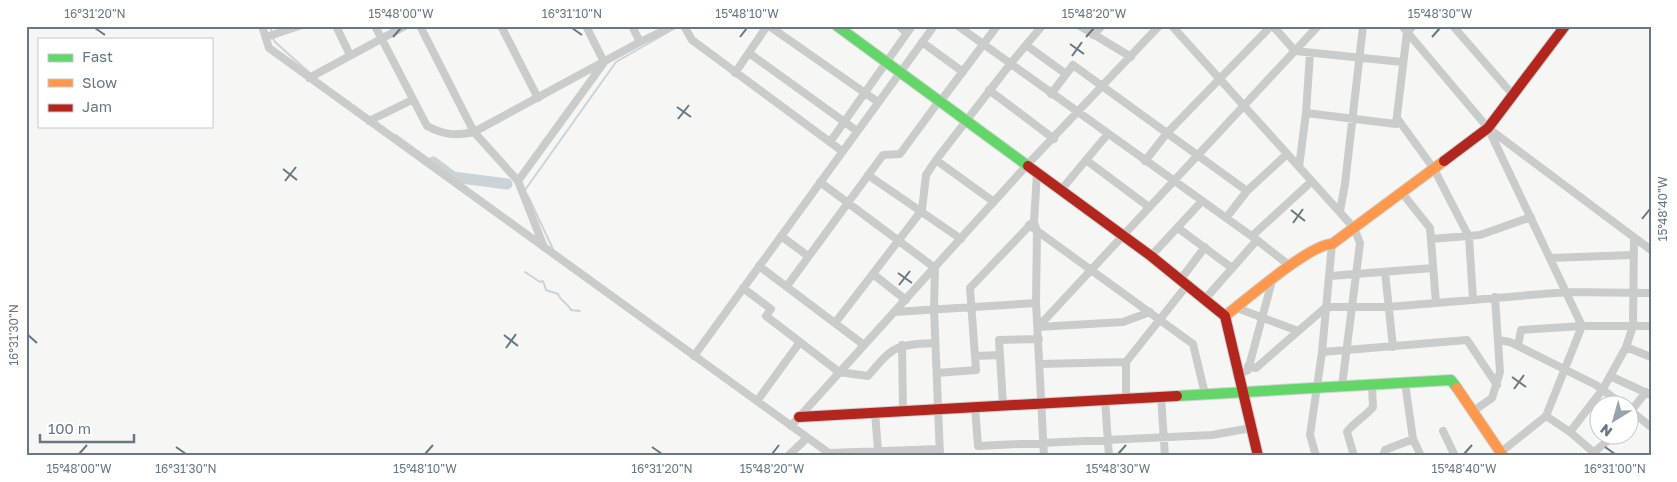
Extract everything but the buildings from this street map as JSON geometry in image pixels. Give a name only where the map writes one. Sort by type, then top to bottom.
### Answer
[{"type":"street","points":[[262,26],[270,36],[269,48],[831,454],[878,451],[940,452],[934,308],[935,268]]},
{"type":"street","points":[[270,36],[299,26]]},
{"type":"street","points":[[336,26],[350,56]]},
{"type":"street","points":[[375,26],[427,126],[441,134],[458,135],[474,132],[673,26]]},
{"type":"street","points":[[309,78],[405,26]]},
{"type":"street","points":[[420,26],[474,132],[518,181],[544,247]]},
{"type":"street","points":[[501,26],[538,98]]},
{"type":"street","points":[[586,26],[604,62]]},
{"type":"street","points":[[632,26],[640,42]]},
{"type":"street","points":[[684,26],[692,40],[842,151]]},
{"type":"street","points":[[735,72],[768,26],[878,102]]},
{"type":"street","points":[[830,142],[910,30],[899,26]]},
{"type":"street","points":[[694,356],[934,26]]},
{"type":"street","points":[[958,26],[1107,135],[1255,238],[1290,266]]},
{"type":"street","points":[[787,286],[883,155],[900,154],[997,26]]},
{"type":"street","points":[[835,323],[922,210],[926,175],[936,160],[1010,63],[1042,26]]},
{"type":"street","points":[[1080,26],[1131,57]]},
{"type":"street","points":[[1093,35],[1102,26]]},
{"type":"street","points":[[791,426],[1027,165],[1078,114],[1159,26]]},
{"type":"street","points":[[1172,26],[1354,228],[1360,244],[1350,308],[1342,386]]},
{"type":"street","points":[[1145,161],[1167,133],[1272,26],[1295,50],[1402,62]]},
{"type":"street","points":[[1038,327],[1317,26]]},
{"type":"street","points":[[1340,211],[1364,26]]},
{"type":"street","points":[[1404,29],[1413,26]]},
{"type":"street","points":[[1453,26],[1513,95]]},
{"type":"street","points":[[1225,316],[1316,248],[1332,244],[1488,128],[1565,26]]},
{"type":"street","points":[[839,27],[1152,256],[1225,316],[1241,392],[1258,456]]},
{"type":"street","points":[[1306,113],[1396,124],[1404,29]]},
{"type":"street","points":[[1404,29],[1488,128],[1651,250]]},
{"type":"street","points":[[922,42],[963,72]]},
{"type":"street","points":[[1026,45],[1066,74]]},
{"type":"street","points":[[749,53],[857,131]]},
{"type":"street","points":[[1299,167],[1306,113],[1310,53]]},
{"type":"street","points":[[518,181],[604,62]]},
{"type":"street","points":[[1051,94],[1073,65],[1247,191]]},
{"type":"street","points":[[990,90],[1054,138]]},
{"type":"street","points":[[369,121],[412,100]]},
{"type":"street","points":[[1397,118],[1434,169],[1469,237],[1472,299]]},
{"type":"street","points":[[799,416],[1451,380],[1500,455],[1546,416],[1582,326],[1488,128]]},
{"type":"street","points":[[1061,190],[1107,135]]},
{"type":"street","points":[[1226,218],[1247,191],[1287,154]]},
{"type":"street","points":[[936,160],[994,202]]},
{"type":"street","points":[[1086,160],[1149,208]]},
{"type":"street","points":[[1037,173],[1032,223],[1037,231],[1193,344],[1205,394]]},
{"type":"street","points":[[868,175],[922,210],[960,239]]},
{"type":"street","points":[[820,182],[935,268]]},
{"type":"street","points":[[1205,299],[1255,238],[1312,182]]},
{"type":"street","points":[[1402,192],[1430,228],[1436,303]]},
{"type":"street","points":[[1152,256],[1202,201]]},
{"type":"street","points":[[1431,239],[1480,235],[1531,217]]},
{"type":"street","points":[[937,373],[976,370],[970,288],[1032,223]]},
{"type":"street","points":[[1178,228],[1232,268]]},
{"type":"street","points":[[1037,231],[1036,303],[1044,456]]},
{"type":"street","points":[[781,236],[808,256]]},
{"type":"street","points":[[1570,432],[1603,389],[1626,347],[1633,326],[1634,238]]},
{"type":"street","points":[[1316,456],[1310,435],[1318,388],[1332,244]]},
{"type":"street","points":[[1126,398],[1126,362],[1160,319],[1204,247]]},
{"type":"street","points":[[1550,258],[1633,255]]},
{"type":"street","points":[[759,266],[864,345]]},
{"type":"street","points":[[1330,276],[1434,268]]},
{"type":"street","points":[[1385,272],[1393,347]]},
{"type":"street","points":[[873,274],[906,300]]},
{"type":"street","points":[[1237,374],[1245,373],[1248,366],[1272,281]]},
{"type":"street","points":[[743,288],[771,309],[766,316],[839,372],[868,376],[884,356],[902,345],[936,343]]},
{"type":"street","points":[[1248,366],[1256,368],[1326,307],[1388,307],[1566,292],[1651,293]]},
{"type":"street","points":[[1472,412],[1492,398],[1500,372],[1495,297]]},
{"type":"street","points":[[894,312],[1036,303]]},
{"type":"street","points":[[1237,308],[1298,330]]},
{"type":"street","points":[[1038,327],[1124,322],[1150,312]]},
{"type":"street","points":[[1518,346],[1521,330],[1582,326],[1651,326]]},
{"type":"street","points":[[1003,405],[999,340],[1039,339]]},
{"type":"street","points":[[1322,352],[1467,340],[1497,385]]},
{"type":"street","points":[[1498,340],[1518,346],[1566,369],[1609,394]]},
{"type":"street","points":[[757,401],[800,342]]},
{"type":"street","points":[[902,345],[903,411]]},
{"type":"street","points":[[1626,347],[1651,357]]},
{"type":"street","points":[[975,356],[1000,355]]},
{"type":"street","points":[[1040,364],[1126,362]]},
{"type":"street","points":[[1610,376],[1648,394]]},
{"type":"street","points":[[1405,383],[1413,439],[1420,456]]},
{"type":"street","points":[[1354,456],[1347,432],[1352,424],[1366,416],[1373,407],[1372,385]]},
{"type":"street","points":[[1162,396],[1165,456]]},
{"type":"street","points":[[1106,400],[1109,456]]},
{"type":"street","points":[[975,407],[978,446],[1108,438],[1212,435],[1250,428]]},
{"type":"street","points":[[875,412],[878,451]]},
{"type":"street","points":[[1546,416],[1570,432],[1596,454],[1606,444]]},
{"type":"street","points":[[1640,418],[1651,427]]},
{"type":"street","points":[[1443,431],[1455,456]]},
{"type":"street","points":[[788,456],[808,438]]},
{"type":"street","points":[[1383,456],[1385,450],[1413,439]]},
{"type":"street","points":[[992,446],[992,456]]},
{"type":"waterway","points":[[270,26],[272,33]]},
{"type":"waterway","points":[[525,190],[616,62],[670,31]]},
{"type":"waterway","points":[[273,38],[275,42],[311,74]]},
{"type":"waterway","points":[[396,135],[433,162]]},
{"type":"waterway","points":[[433,162],[453,177],[507,184]]},
{"type":"waterway","points":[[528,196],[553,249]]},
{"type":"waterway","points":[[525,272],[540,282],[543,281],[546,290],[558,294],[571,310],[580,311]]},
{"type":"traffic: fast","points":[[837,26],[1028,166]]},
{"type":"traffic: fast","points":[[1177,396],[1451,380],[1457,388]]},
{"type":"traffic: slow","points":[[1225,316],[1294,263],[1322,246],[1332,244],[1444,161]]},
{"type":"traffic: slow","points":[[1457,388],[1503,456]]},
{"type":"traffic: jam","points":[[1444,161],[1488,128],[1565,26]]},
{"type":"traffic: jam","points":[[1028,166],[1151,256],[1225,316],[1258,456]]},
{"type":"traffic: jam","points":[[799,417],[1177,396]]}]
